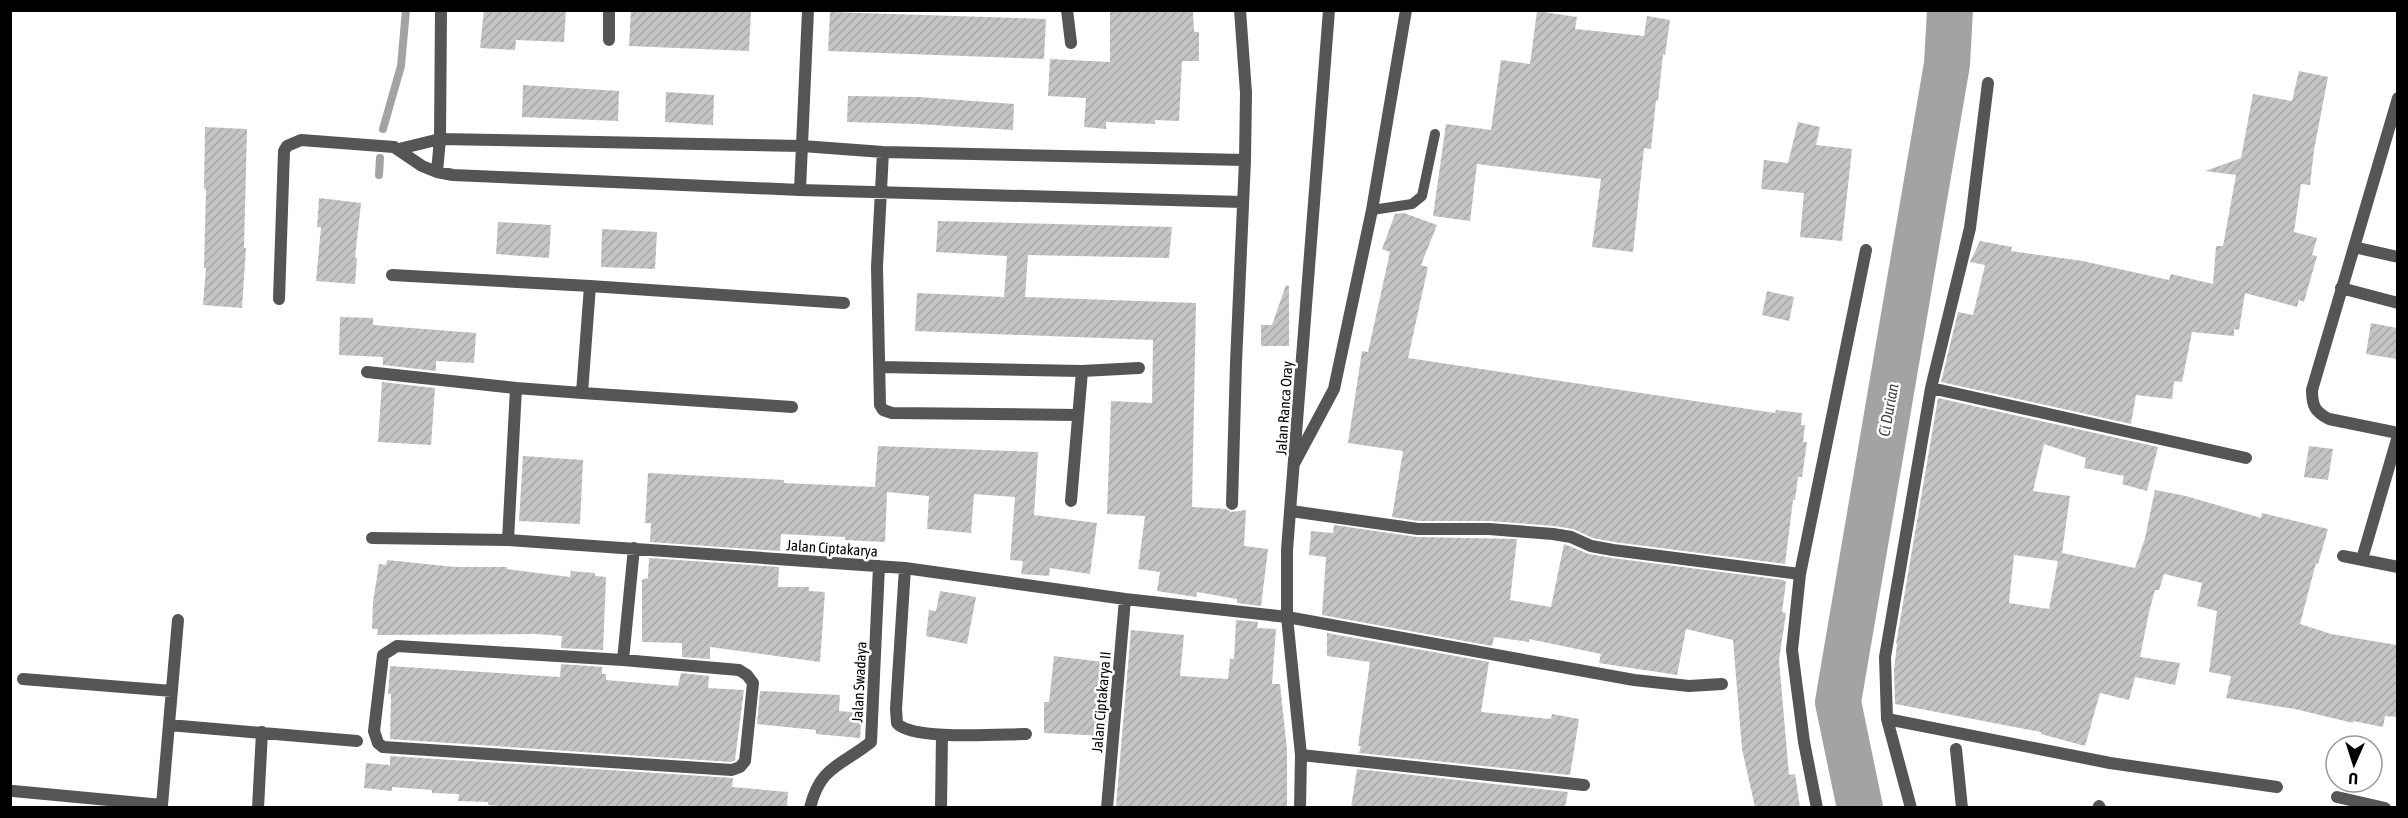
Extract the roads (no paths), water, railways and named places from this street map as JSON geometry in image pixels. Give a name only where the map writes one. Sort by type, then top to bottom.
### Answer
[{"type":"street","points":[[437,172],[440,140],[441,10]]},
{"type":"street","points":[[609,10],[609,40]]},
{"type":"street","points":[[800,190],[808,10]]},
{"type":"street","points":[[1067,10],[1071,43]]},
{"type":"street","points":[[1232,504],[1245,160],[1246,93],[1240,10]]},
{"type":"street","name":"Jalan Ranca Oray","points":[[1300,807],[1301,755],[1287,617],[1287,550],[1329,10]]},
{"type":"street","points":[[1295,462],[1334,389],[1372,210],[1406,10]]},
{"type":"street","points":[[1911,807],[1887,719],[1885,657],[1931,388],[1970,228],[1988,83]]},
{"type":"street","points":[[2362,559],[2397,434],[2329,419],[2319,414],[2312,405],[2312,390],[2397,98]]},
{"type":"street","points":[[279,299],[284,151],[286,146],[301,140],[399,149],[440,140],[802,146],[883,152],[1245,160]]},
{"type":"street","points":[[399,149],[422,166],[453,175],[800,190],[1243,202]]},
{"type":"street","points":[[883,152],[877,319],[880,405],[883,410],[892,413],[1078,415]]},
{"type":"street","points":[[2354,247],[2397,257]]},
{"type":"street","points":[[1816,807],[1811,787],[1792,650],[1800,574],[1866,250]]},
{"type":"street","points":[[392,275],[844,303]]},
{"type":"street","points":[[582,393],[590,286]]},
{"type":"street","points":[[2341,288],[2397,303]]},
{"type":"street","points":[[880,367],[1082,371],[1139,368]]},
{"type":"street","points":[[1071,501],[1082,371]]},
{"type":"street","points":[[367,372],[516,388],[792,407]]},
{"type":"street","points":[[508,540],[516,388]]},
{"type":"street","points":[[1931,388],[2246,458]]},
{"type":"street","points":[[1291,512],[1418,529],[1489,529],[1553,534],[1571,537],[1591,546],[1613,550],[1800,574]]},
{"type":"street","name":"Jalan Ciptakarya","points":[[372,538],[508,540],[905,568],[1287,617],[1634,680],[1689,686],[1722,684]]},
{"type":"street","points":[[623,660],[634,548]]},
{"type":"street","points":[[2343,556],[2397,567]]},
{"type":"street","name":"Jalan Swadaya","points":[[810,807],[816,786],[827,771],[855,755],[871,742],[879,567]]},
{"type":"street","points":[[905,568],[897,723],[902,729],[942,735],[1026,734]]},
{"type":"street","name":"Jalan Ciptakarya II","points":[[1107,807],[1125,598]]},
{"type":"street","points":[[14,791],[162,805],[178,620]]},
{"type":"street","points":[[397,646],[623,660],[739,670],[747,675],[753,688],[746,761],[743,765],[732,770],[392,749],[378,743],[374,731],[383,654],[397,646]]},
{"type":"street","points":[[23,679],[172,691]]},
{"type":"street","points":[[1887,719],[2110,763],[2277,787]]},
{"type":"street","points":[[169,725],[357,741]]},
{"type":"street","points":[[258,807],[262,732]]},
{"type":"street","points":[[941,807],[942,735]]},
{"type":"street","points":[[1956,749],[1962,807]]},
{"type":"street","points":[[1301,755],[1584,785]]},
{"type":"street","points":[[2337,797],[2385,807]]},
{"type":"lane","points":[[1372,210],[1412,204],[1422,196],[1435,134]]},
{"type":"waterway","points":[[383,129],[401,66],[406,10]]},
{"type":"waterway","name":"Ci Durian","points":[[1860,808],[1838,702],[1947,64],[1950,10]]},
{"type":"waterway","points":[[379,175],[380,158]]}]
